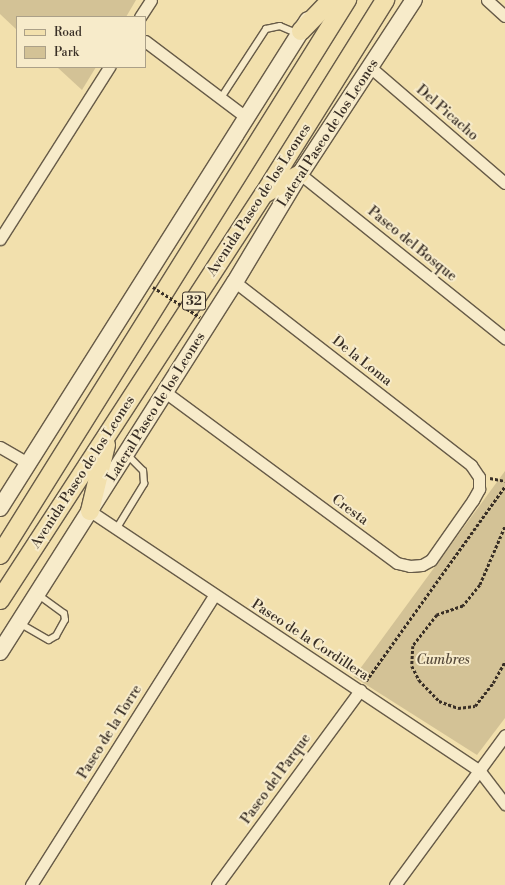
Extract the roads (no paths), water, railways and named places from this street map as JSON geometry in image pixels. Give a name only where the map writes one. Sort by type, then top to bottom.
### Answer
[{"type":"main road","points":[[300,33],[331,0]]},
{"type":"main road","name":"Avenida Paseo de los Leones","points":[[0,555],[347,0]]},
{"type":"main road","name":"Avenida Paseo de los Leones","points":[[0,600],[109,430],[264,194],[385,0]]},
{"type":"main road","points":[[264,194],[300,174]]},
{"type":"main road","points":[[90,511],[109,430]]},
{"type":"street","points":[[141,16],[151,0]]},
{"type":"street","points":[[0,508],[321,0]]},
{"type":"street","name":"Lateral Paseo de los Leones","points":[[0,652],[36,593],[90,511],[235,282],[300,174],[414,0]]},
{"type":"street","points":[[487,0],[505,16]]},
{"type":"street","points":[[146,42],[247,118]]},
{"type":"street","name":"Del Picacho","points":[[370,67],[505,183]]},
{"type":"street","points":[[0,239],[108,68]]},
{"type":"street","name":"Paseo del Bosque","points":[[300,174],[505,338]]},
{"type":"street","name":"De la Loma","points":[[235,282],[471,465]]},
{"type":"street","name":"Cresta","points":[[165,392],[397,563],[410,566],[422,565],[431,560],[480,489],[479,476],[471,465]]},
{"type":"street","points":[[0,447],[28,463]]},
{"type":"street","name":"Paseo de la Cordillera","points":[[90,511],[479,770],[505,804]]},
{"type":"street","name":"Paseo de la Torre","points":[[31,885],[214,595]]},
{"type":"street","name":"Paseo del Parque","points":[[217,885],[360,690]]},
{"type":"street","points":[[394,885],[505,735]]},
{"type":"lane","points":[[221,98],[266,30],[280,26],[300,33]]},
{"type":"lane","points":[[117,528],[144,484],[143,471],[125,454]]},
{"type":"lane","points":[[19,622],[48,640],[56,636],[65,620],[64,614],[36,593]]},
{"type":"park label","name":"Cumbres","points":[[443,660]]}]
